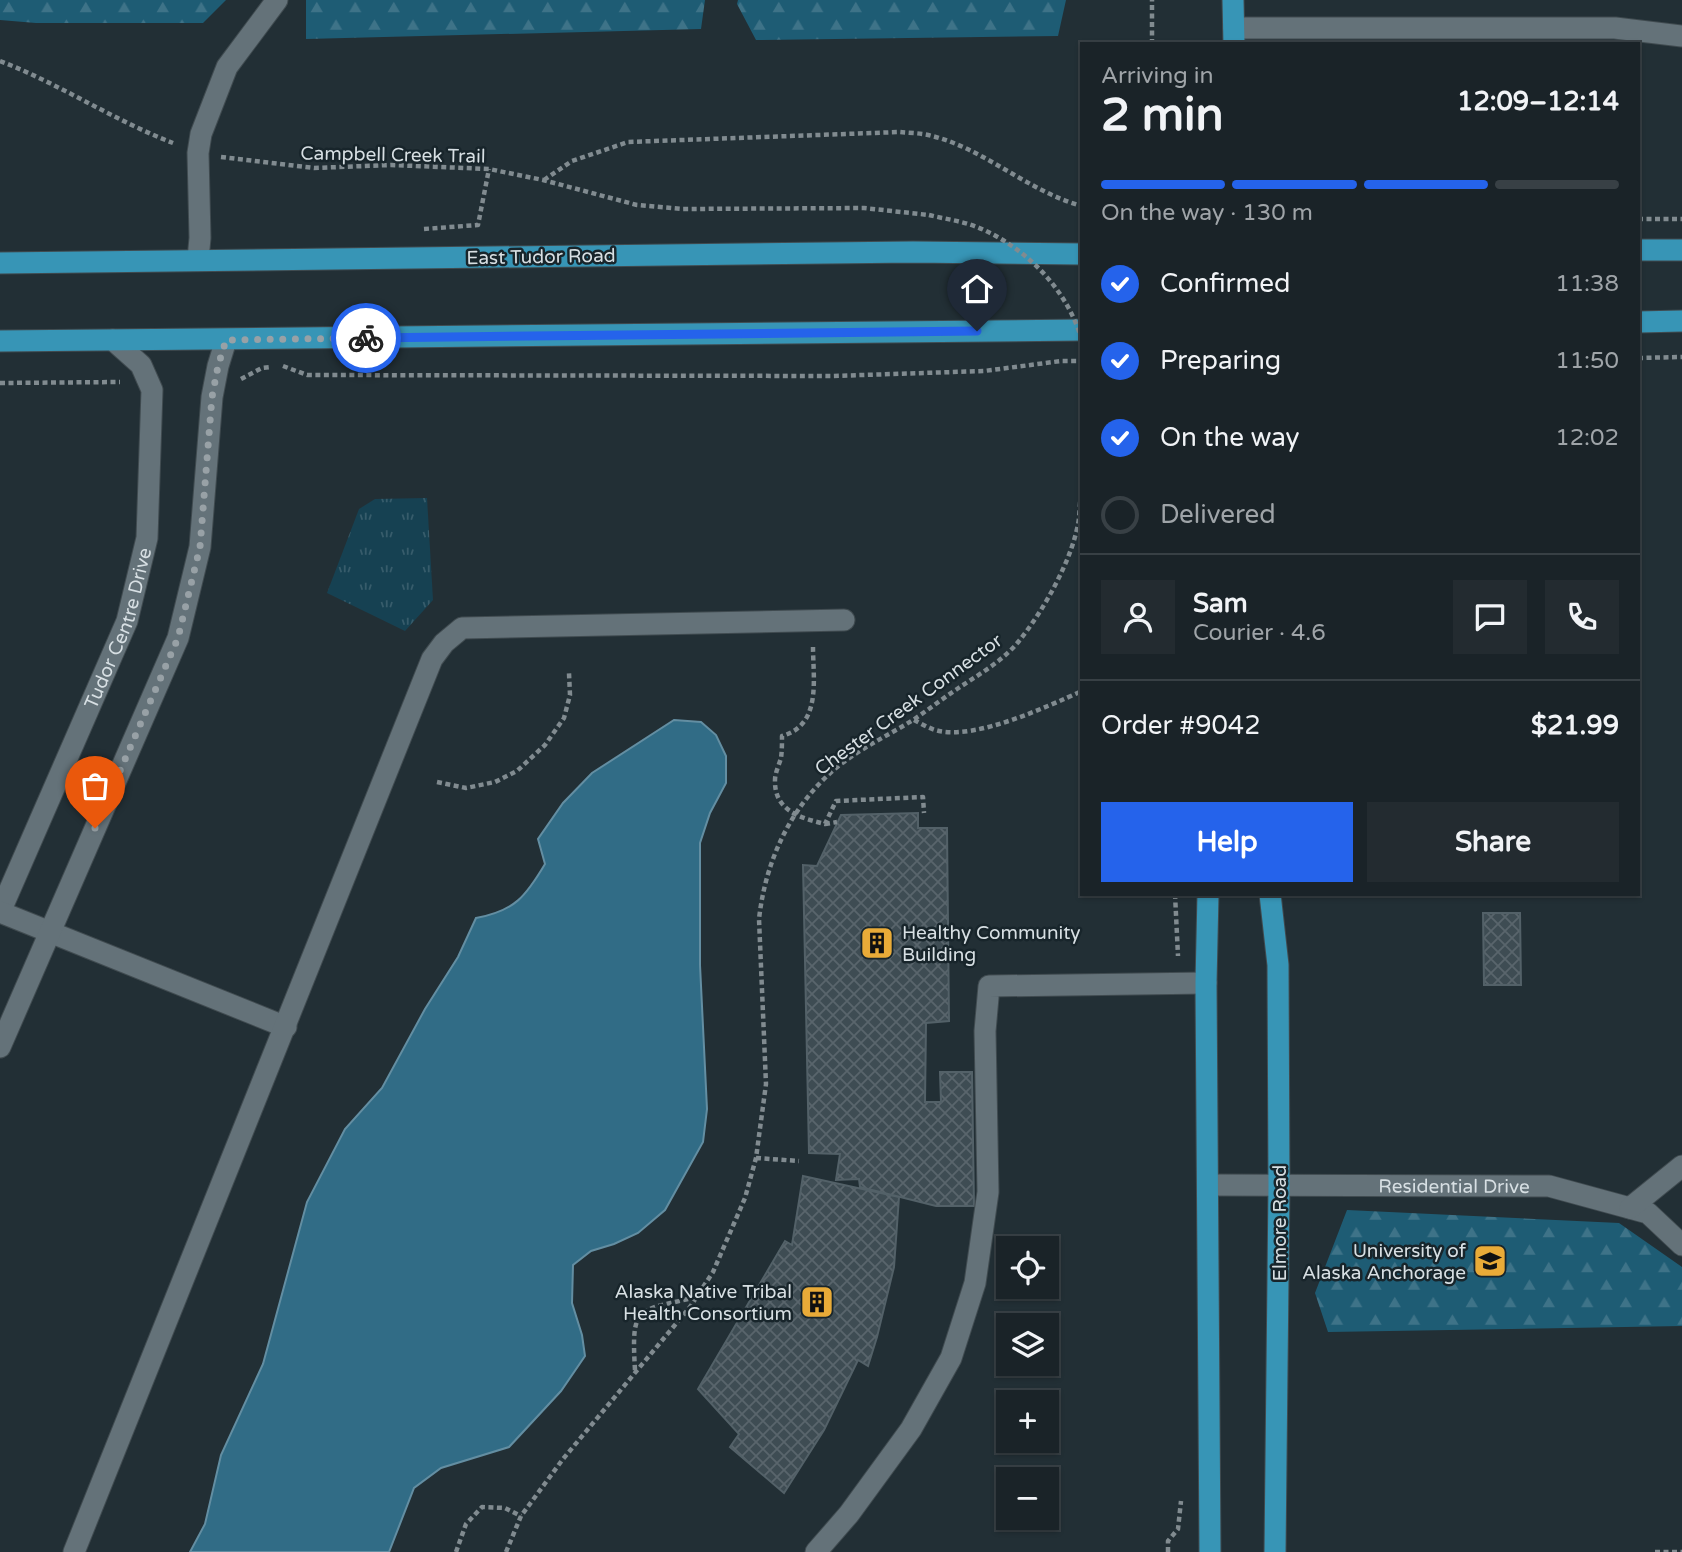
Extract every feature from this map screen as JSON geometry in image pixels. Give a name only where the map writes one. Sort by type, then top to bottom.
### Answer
[{"type":"main road","points":[[1233,0],[1234,36]]},
{"type":"main road","points":[[1640,250],[1682,250]]},
{"type":"main road","name":"East Tudor Road","points":[[0,263],[899,253],[1080,254]]},
{"type":"main road","points":[[1640,321],[1682,321]]},
{"type":"main road","points":[[0,341],[1080,330]]},
{"type":"main road","points":[[1208,896],[1206,983],[1210,1552]]},
{"type":"main road","name":"Elmore Road","points":[[1270,896],[1278,965],[1279,1186],[1275,1552]]},
{"type":"street","points":[[198,259],[198,153],[201,134],[227,67],[277,0]]},
{"type":"street","points":[[1234,36],[1615,28],[1682,36]]},
{"type":"street","name":"Tudor Centre Drive","points":[[0,912],[127,621],[147,538],[152,390],[141,365],[113,340]]},
{"type":"street","points":[[0,1047],[178,638],[200,547],[215,380],[226,340]]},
{"type":"street","points":[[74,1552],[432,659],[444,643],[462,628],[844,620]]},
{"type":"street","points":[[0,912],[286,1027]]},
{"type":"street","points":[[816,1552],[849,1514],[911,1429],[950,1358],[975,1283],[988,1192],[985,1031],[989,986],[1206,983]]},
{"type":"street","points":[[1630,1208],[1682,1166]]},
{"type":"street","name":"Residential Drive","points":[[1209,1185],[1549,1186],[1648,1213],[1682,1245]]},
{"type":"path","points":[[1152,0],[1152,42]]},
{"type":"path","name":"Campbell Creek Trail","points":[[0,61],[35,74],[147,133],[198,153],[243,161],[314,168],[391,165],[489,169],[637,205],[683,209],[864,208],[929,215],[976,227],[1010,244],[1037,266],[1071,310],[1080,335]]},
{"type":"path","points":[[543,180],[572,160],[628,142],[900,132],[932,135],[1059,198],[1080,204]]},
{"type":"path","points":[[478,225],[489,169]]},
{"type":"path","points":[[1640,219],[1682,219]]},
{"type":"path","points":[[1640,358],[1682,356]]},
{"type":"path","points":[[215,380],[244,379],[262,368],[281,366],[307,376],[832,376],[984,372],[1061,361],[1080,362]]},
{"type":"path","points":[[0,383],[148,382]]},
{"type":"path","name":"Chester Creek Connector","points":[[506,1552],[521,1516],[635,1371],[665,1339],[713,1272],[732,1232],[756,1158],[766,1084],[759,919],[767,873],[794,816],[827,776],[992,665],[1019,642],[1053,589],[1070,553],[1080,505]]},
{"type":"path","points":[[812,620],[814,698],[810,713],[802,725],[792,733],[782,736],[781,755],[775,778],[776,790],[781,802],[794,816],[825,824],[837,822]]},
{"type":"path","points":[[437,782],[466,788],[495,782],[517,771],[545,745],[564,718],[569,695],[569,673]]},
{"type":"path","points":[[913,720],[937,731],[973,730],[1034,712],[1080,692]]},
{"type":"path","points":[[825,824],[836,801],[923,797],[924,813]]},
{"type":"path","points":[[756,1158],[799,1161]]},
{"type":"path","points":[[635,1371],[635,1320],[645,1310],[696,1297]]},
{"type":"path","points":[[456,1552],[466,1524],[482,1507],[505,1508],[521,1516]]},
{"type":"path","points":[[1655,1552],[1682,1552]]},
{"type":"green space","points":[[0,0],[226,0],[203,23],[36,23],[0,20]]},
{"type":"green space","points":[[306,0],[705,0],[701,29],[306,39]]},
{"type":"green space","points":[[738,0],[1066,0],[1058,36],[756,40],[737,4]]},
{"type":"green space","points":[[427,498],[433,600],[405,631],[327,593],[359,509],[375,499]]},
{"type":"green space","points":[[1347,1210],[1619,1223],[1682,1267],[1682,1326],[1328,1332],[1315,1293]]},
{"type":"shaded area","points":[[674,720],[701,722],[716,735],[726,756],[726,783],[710,813],[700,843],[700,965],[707,1109],[703,1142],[665,1210],[638,1233],[591,1251],[573,1265],[572,1303],[585,1356],[561,1391],[509,1447],[441,1468],[414,1488],[389,1552],[190,1552],[205,1524],[221,1455],[263,1364],[307,1202],[345,1129],[382,1088],[425,1009],[458,957],[476,918],[510,906],[532,885],[545,864],[538,839],[563,803],[592,773]]},
{"type":"building","name":"Healthy Community Building","points":[[918,813],[918,828],[947,828],[949,1021],[926,1023],[925,1102],[941,1102],[940,1072],[972,1072],[974,1206],[936,1206],[860,1187],[859,1179],[836,1180],[840,1154],[809,1153],[803,865],[817,866],[841,815]]},
{"type":"building","points":[[1483,913],[1520,913],[1521,985],[1484,985]]},
{"type":"building","name":"Alaska Native Tribal Health Consortium","points":[[803,1176],[899,1197],[894,1267],[868,1366],[858,1360],[824,1430],[784,1493],[730,1447],[739,1434],[698,1389],[785,1241],[792,1245]]},
{"type":"way so far","points":[[95,828],[178,638],[200,547],[212,397],[226,340],[366,338]]},
{"type":"place","name":"Healthy Community Building","points":[[877,943]]},
{"type":"place","name":"University of Alaska Anchorage","points":[[1490,1261]]},
{"type":"place","name":"Alaska Native Tribal Health Consortium","points":[[817,1302]]},
{"type":"route","points":[[366,338],[977,331]]}]
